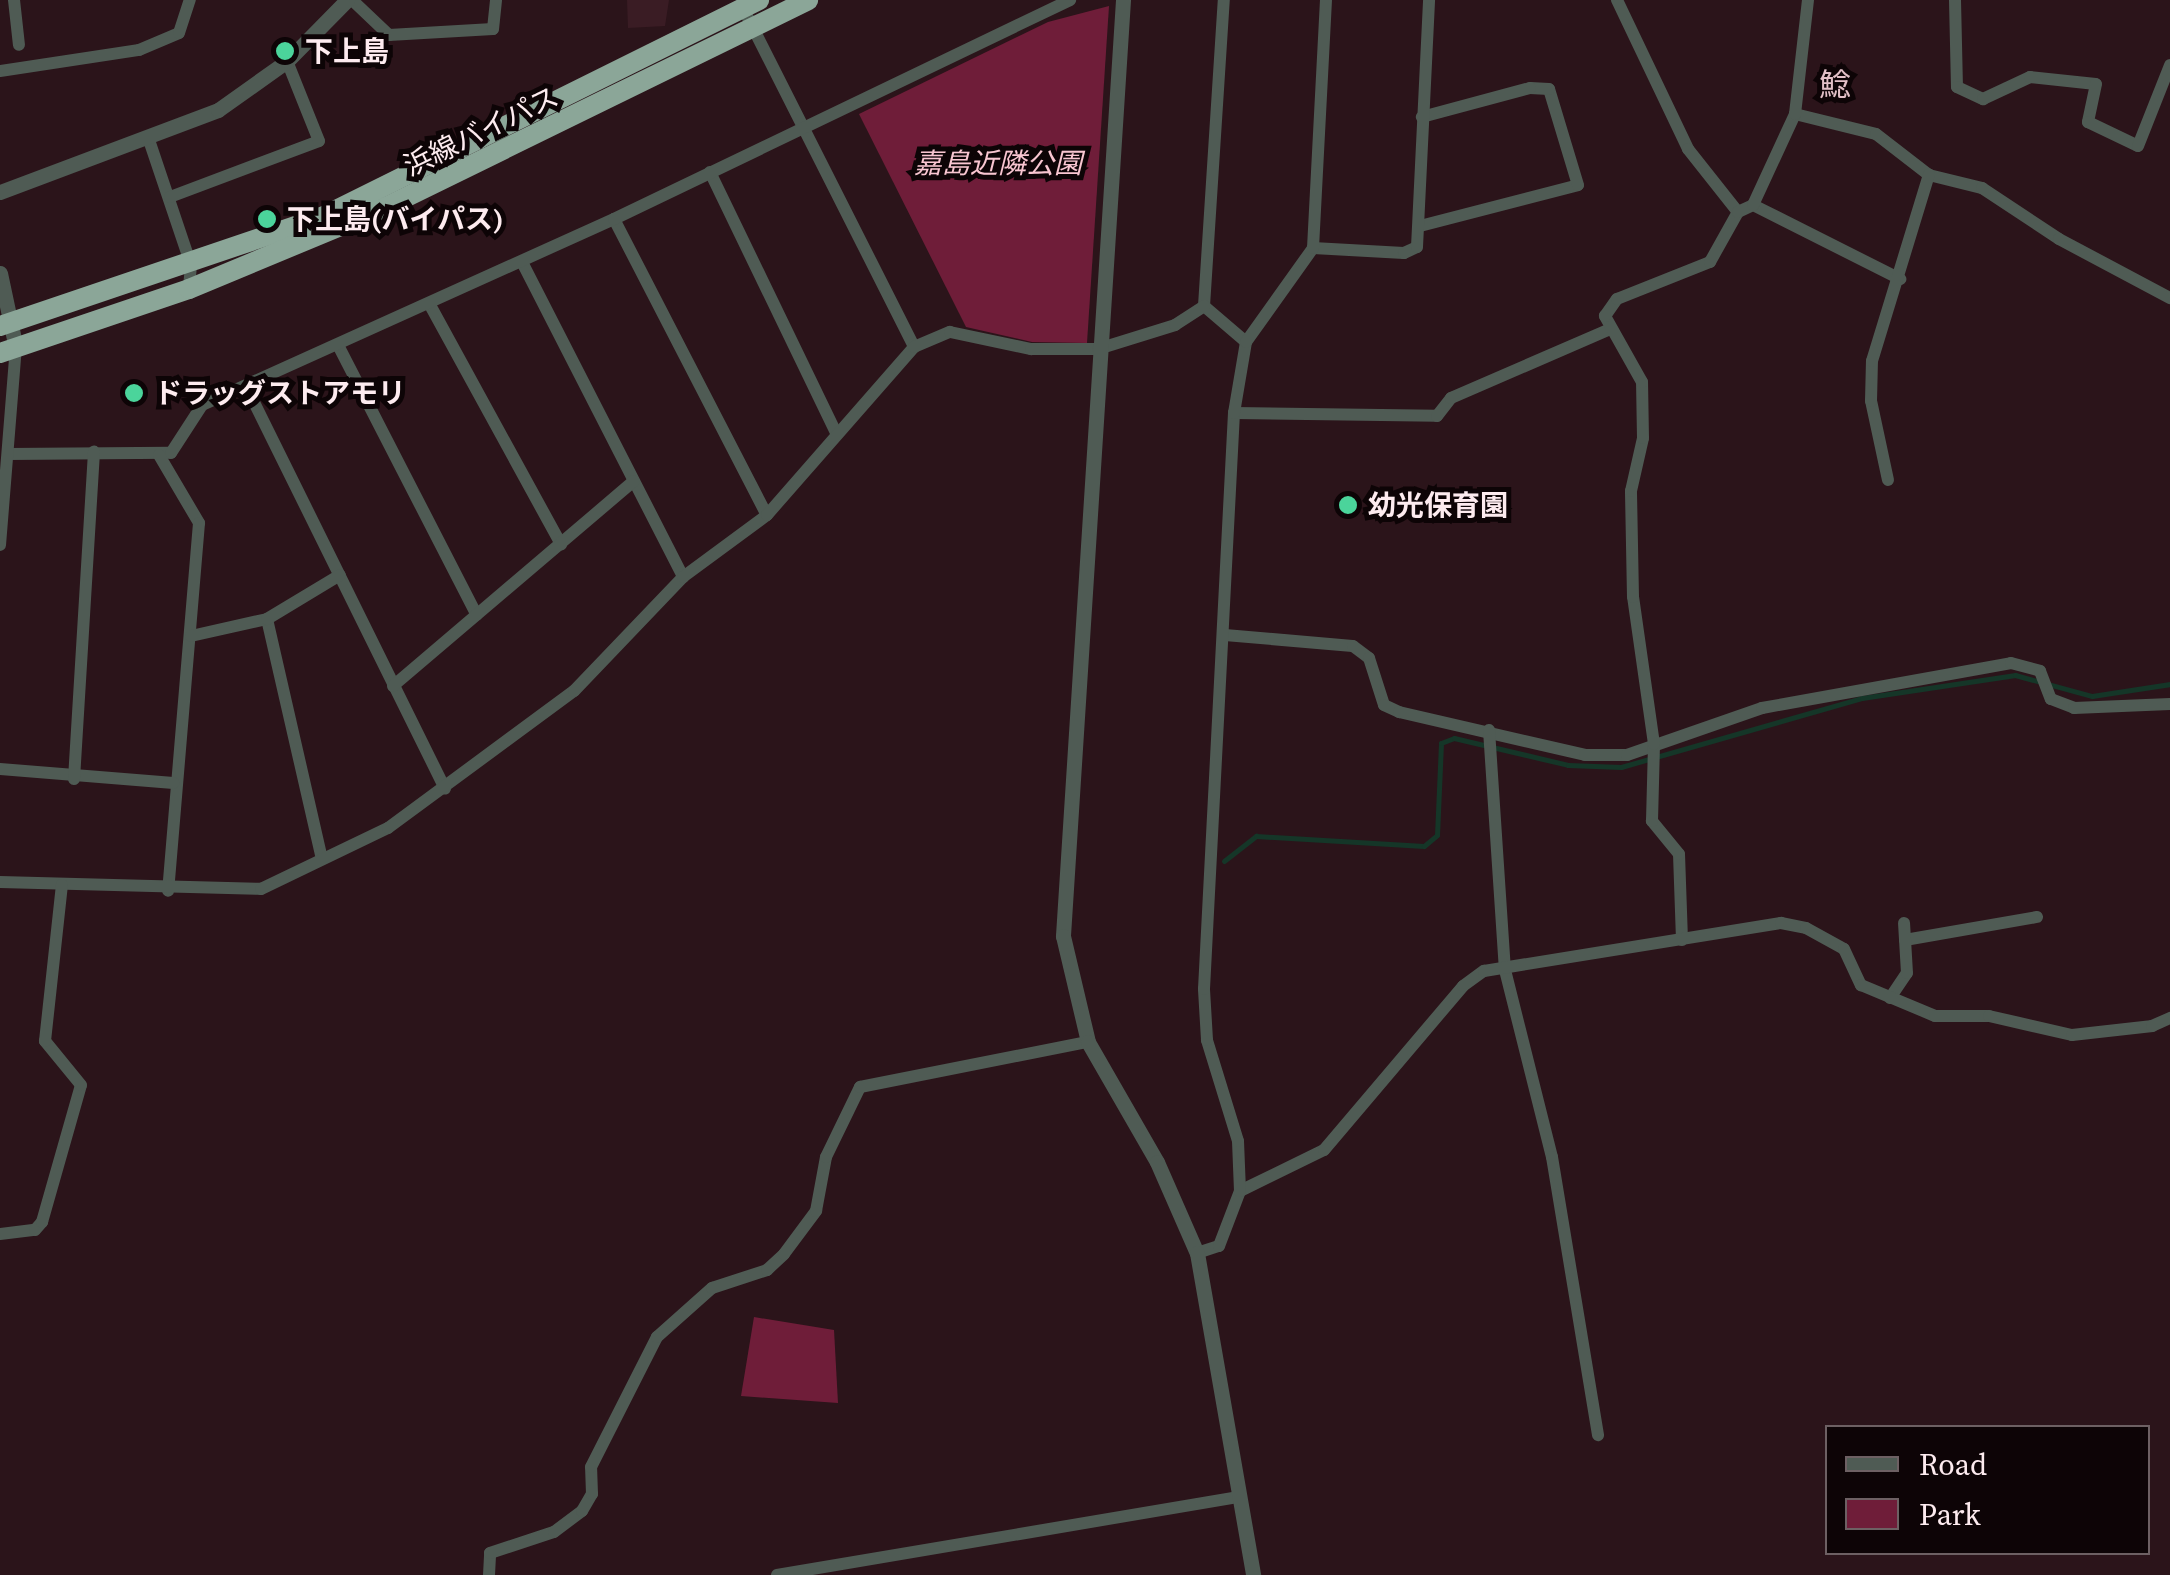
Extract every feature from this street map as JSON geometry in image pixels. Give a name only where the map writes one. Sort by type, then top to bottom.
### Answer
[{"type":"highway","name":"浜線バイパス","points":[[7,324],[190,265],[424,171],[752,12],[808,0]]},
{"type":"highway","name":"浜線バイパス","points":[[8,351],[189,289],[436,185],[752,12]]},
{"type":"street","points":[[14,0],[18,45]]},
{"type":"street","points":[[0,70],[139,50],[179,33],[190,0]]},
{"type":"street","points":[[0,192],[149,140],[218,110],[287,62],[350,0],[388,35],[493,29],[496,0]]},
{"type":"street","points":[[8,454],[159,455],[177,447],[192,413],[246,386],[614,220],[1070,0]]},
{"type":"street","points":[[1123,0],[1064,936],[1088,1042],[1157,1162],[1197,1253],[1253,1575]]},
{"type":"street","points":[[1204,306],[1224,0]]},
{"type":"street","points":[[1197,1253],[1219,1246],[1240,1191],[1238,1141],[1207,1040],[1204,989],[1234,414],[1246,342],[1313,248],[1326,0]]},
{"type":"street","points":[[1313,248],[1404,253],[1417,248],[1429,0]]},
{"type":"street","points":[[1617,0],[1688,149],[1738,212]]},
{"type":"street","points":[[1682,940],[1679,854],[1652,822],[1654,744],[1633,596],[1631,491],[1643,438],[1642,382],[1608,330],[1606,316],[1618,299],[1710,262],[1738,212],[1753,205],[1795,114],[1808,0]]},
{"type":"street","points":[[1955,0],[1957,87],[1982,99],[2030,76],[2096,84],[2088,122],[2138,146],[2170,65]]},
{"type":"street","points":[[752,12],[800,128],[914,348]]},
{"type":"street","points":[[170,198],[319,141],[287,62]]},
{"type":"street","points":[[1420,226],[1578,186],[1549,89],[1422,117]]},
{"type":"street","points":[[1795,114],[1876,134],[1930,175],[1982,188],[2168,293]]},
{"type":"street","points":[[149,140],[190,265],[189,289]]},
{"type":"street","points":[[710,172],[835,431]]},
{"type":"street","points":[[1888,480],[1871,400],[1872,361],[1930,175]]},
{"type":"street","points":[[1753,205],[1900,279]]},
{"type":"street","points":[[614,220],[767,515]]},
{"type":"street","points":[[522,262],[684,576]]},
{"type":"street","points":[[0,272],[8,351],[8,454],[0,545]]},
{"type":"street","points":[[430,305],[561,544]]},
{"type":"street","points":[[0,882],[168,891],[261,889],[388,828],[574,691],[684,576],[767,515],[835,431],[914,348],[950,332],[1031,348],[1098,349],[1175,324],[1204,306]]},
{"type":"street","points":[[1204,306],[1246,342]]},
{"type":"street","points":[[1234,414],[1436,416],[1452,398],[1608,330]]},
{"type":"street","points":[[339,347],[476,615]]},
{"type":"street","points":[[246,386],[445,788]]},
{"type":"street","points":[[74,779],[94,452]]},
{"type":"street","points":[[159,455],[199,523],[191,636],[173,784],[168,891]]},
{"type":"street","points":[[393,686],[634,482]]},
{"type":"street","points":[[191,636],[266,618],[340,575]]},
{"type":"street","points":[[266,618],[322,859]]},
{"type":"street","points":[[1224,635],[1353,646],[1369,658],[1384,704],[1585,756],[1626,755],[1762,708],[2011,663],[2040,670],[2051,699],[2074,708],[2170,704]]},
{"type":"street","points":[[1489,730],[1505,970],[1552,1157],[1598,1435]]},
{"type":"street","points":[[0,769],[74,779],[173,784]]},
{"type":"street","points":[[0,1234],[35,1230],[42,1222],[81,1085],[45,1041],[62,886]]},
{"type":"street","points":[[1905,940],[2038,917]]},
{"type":"street","points":[[1240,1191],[1324,1150],[1463,986],[1484,971],[1781,923],[1806,928],[1854,960],[1861,985],[1935,1016],[1989,1016],[2072,1035],[2152,1026],[2170,1018]]},
{"type":"street","points":[[1890,998],[1907,973],[1904,923]]},
{"type":"street","points":[[489,1575],[490,1553],[554,1532],[582,1512],[592,1494],[591,1467],[656,1337],[712,1288],[767,1270],[784,1254],[816,1211],[826,1157],[860,1087],[1088,1042]]},
{"type":"street","points":[[777,1575],[1240,1498]]},
{"type":"shaded area","points":[[627,0],[669,0],[665,26],[628,28]]},
{"type":"green space","name":"嘉島近隣公園","points":[[1109,6],[1087,343],[1032,342],[966,327],[859,114],[1048,22]]},
{"type":"green space","points":[[754,1317],[834,1330],[838,1403],[741,1396]]},
{"type":"waterway","points":[[1224,861],[1256,836],[1424,846],[1437,835],[1441,743],[1454,738],[1568,765],[1621,767],[1862,698],[2015,675],[2092,696],[2170,684]]},
{"type":"place","name":"下上島","points":[[285,51]]},
{"type":"place","name":"下上島(バイパス)","points":[[267,219]]},
{"type":"place","name":"ドラッグストアモリ","points":[[134,393]]},
{"type":"place","name":"幼光保育園","points":[[1348,505]]},
{"type":"district","name":"鯰","points":[[1835,85]]}]
